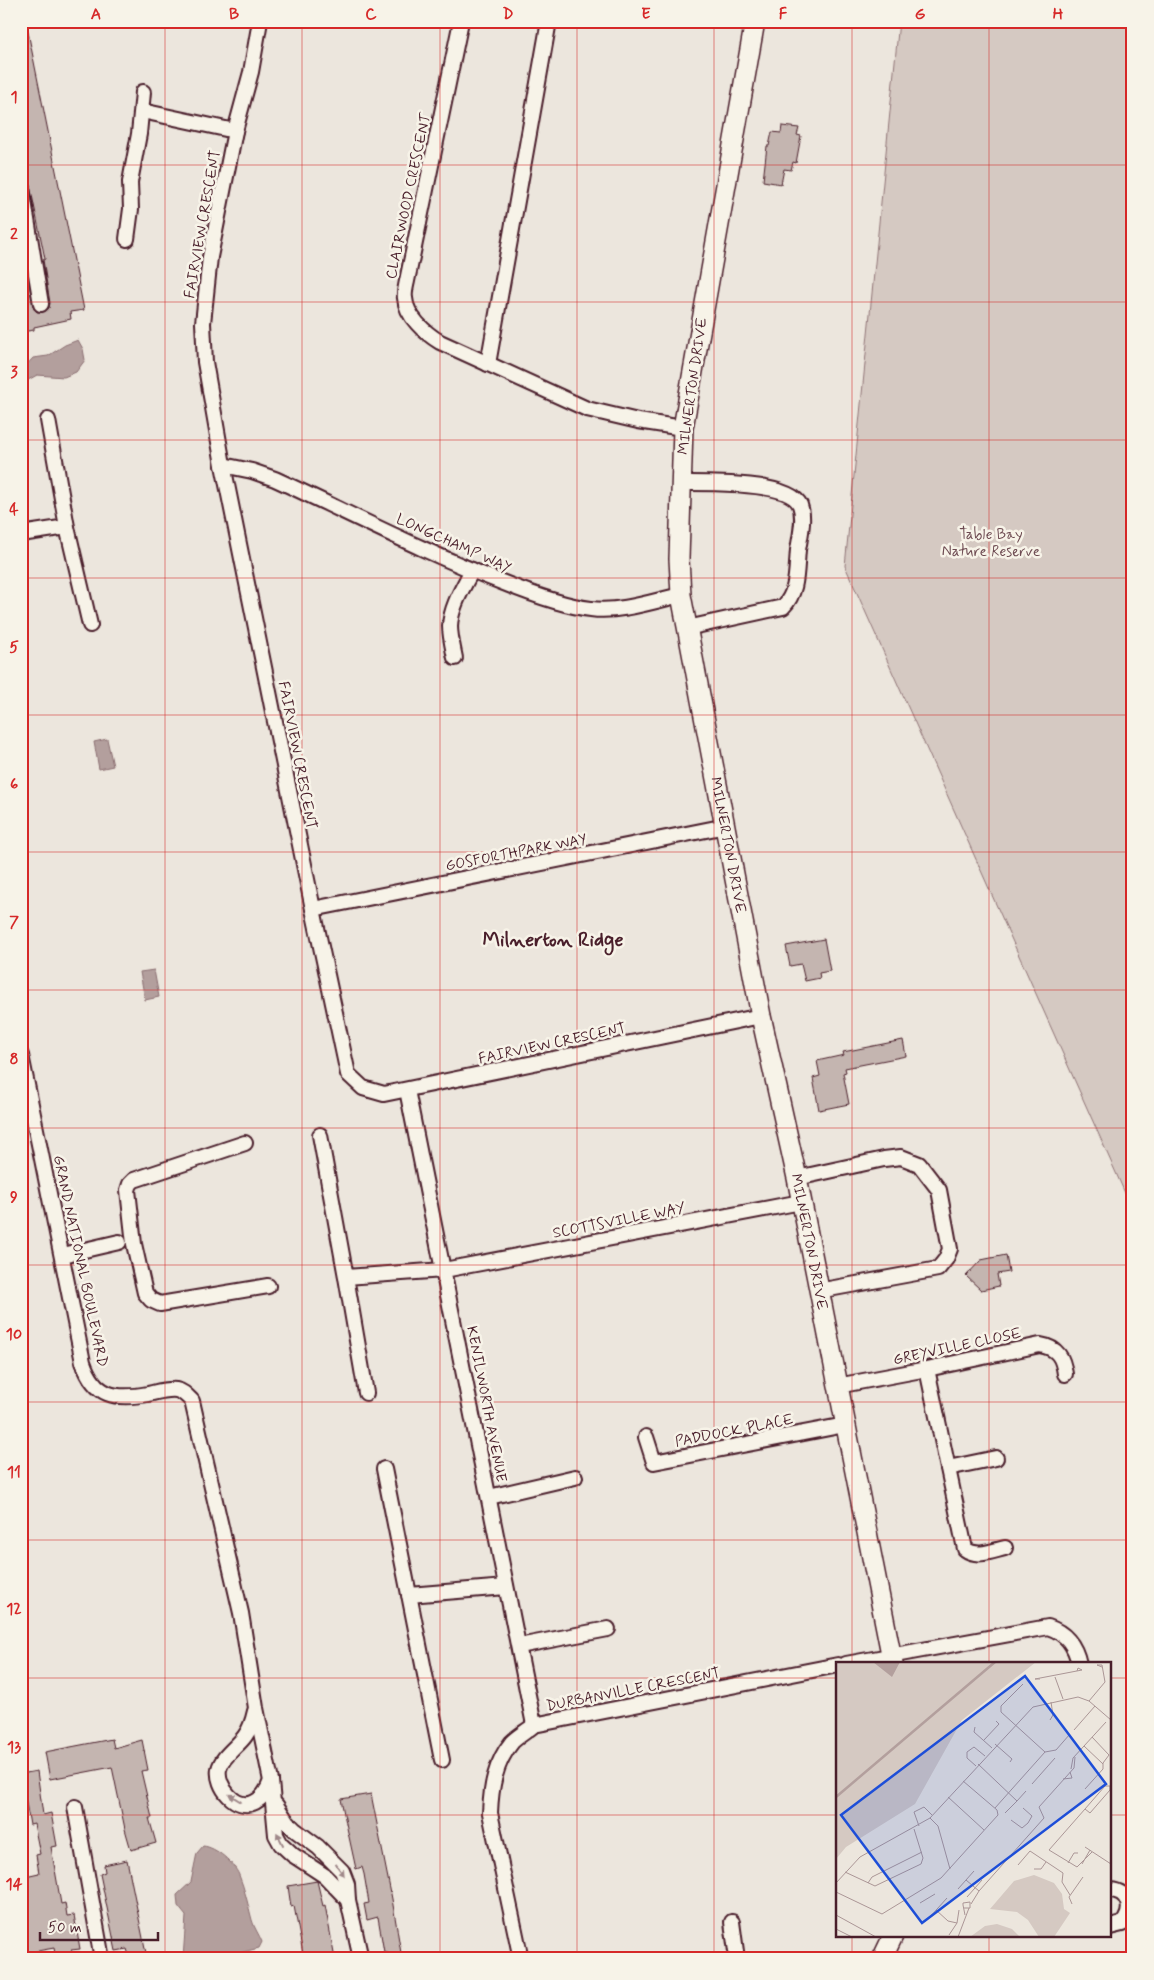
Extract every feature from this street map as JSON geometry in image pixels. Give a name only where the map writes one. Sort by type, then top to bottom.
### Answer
[{"type":"street","name":"FAIRVIEW CRESCENT","points":[[260,21],[251,72],[235,131],[210,257],[203,323],[205,362],[223,465],[348,1074],[363,1088],[384,1094],[761,1016]]},
{"type":"street","name":"CLAIRWOOD CRESCENT","points":[[461,21],[406,281],[405,299],[410,312],[425,333],[440,342],[587,409],[638,421],[683,428]]},
{"type":"street","points":[[488,364],[549,21]]},
{"type":"street","name":"MILNERTON DRIVE","points":[[755,21],[683,428],[679,559],[681,595],[761,1016],[797,1178],[892,1659]]},
{"type":"street","points":[[127,239],[130,182],[139,134],[143,92]]},
{"type":"street","points":[[142,111],[235,131]]},
{"type":"street","points":[[21,183],[41,304]]},
{"type":"street","points":[[48,420],[67,526],[90,625]]},
{"type":"street","name":"LONGCHAMP WAY","points":[[223,465],[252,471],[275,479],[472,570],[531,593],[593,610],[614,609],[681,595]]},
{"type":"street","points":[[680,483],[737,484],[784,492],[793,496],[800,504],[802,518],[794,593],[783,608],[687,628]]},
{"type":"street","points":[[21,534],[67,526]]},
{"type":"street","points":[[454,658],[450,627],[452,615],[456,601],[472,570]]},
{"type":"street","name":"GOSFORTHPARK WAY","points":[[313,909],[726,826]]},
{"type":"street","name":"GRAND NATIONAL BOULEVARD","points":[[21,1055],[63,1255],[83,1362],[88,1377],[100,1389],[112,1396],[132,1397],[167,1390],[177,1390],[184,1393],[192,1401],[241,1613],[256,1708],[272,1782],[255,1802],[245,1804],[230,1797],[219,1778],[221,1764],[249,1730],[256,1708]]},
{"type":"street","name":"KENILWORTH AVENUE","points":[[408,1090],[534,1725]]},
{"type":"street","points":[[320,1135],[366,1393]]},
{"type":"street","points":[[245,1142],[134,1180],[128,1190],[134,1244],[145,1293],[152,1300],[160,1304],[268,1286]]},
{"type":"street","points":[[797,1178],[901,1157],[919,1164],[939,1190],[941,1198],[950,1249],[946,1259],[938,1268],[818,1291]]},
{"type":"street","name":"SCOTTSVILLE WAY","points":[[346,1277],[444,1270],[801,1202]]},
{"type":"street","points":[[63,1255],[119,1242]]},
{"type":"street","name":"GREYVILLE CLOSE","points":[[837,1386],[1040,1345],[1048,1346],[1063,1359],[1065,1374]]},
{"type":"street","points":[[927,1369],[965,1548],[972,1553],[979,1554],[1005,1548]]},
{"type":"street","name":"PADDOCK PLACE","points":[[646,1437],[654,1462],[845,1425]]},
{"type":"street","points":[[948,1468],[996,1458]]},
{"type":"street","points":[[384,1469],[442,1760]]},
{"type":"street","points":[[489,1497],[574,1477]]},
{"type":"street","points":[[409,1594],[506,1586]]},
{"type":"street","points":[[864,1662],[892,1659],[1048,1627],[1063,1634],[1073,1644],[1078,1662]]},
{"type":"street","points":[[519,1646],[608,1629]]},
{"type":"street","name":"DURBANVILLE CRESCENT","points":[[521,1959],[490,1813],[491,1788],[496,1770],[512,1742],[534,1725],[836,1665]]},
{"type":"street","points":[[272,1782],[276,1835],[293,1855],[325,1876],[348,1900]]},
{"type":"street","points":[[274,1802],[287,1822],[318,1847],[342,1871],[347,1884],[348,1900],[362,1959]]},
{"type":"street","points":[[75,1807],[102,1959]]},
{"type":"street","points":[[1112,1891],[1120,1893],[1126,1898],[1130,1912],[1122,1924],[1112,1926]]},
{"type":"street","points":[[732,1922],[737,1959]]},
{"type":"street","points":[[882,1959],[892,1938]]},
{"type":"green space","name":"Table Bay Nature Reserve","points":[[899,21],[1133,21],[1133,1211],[845,566]]},
{"type":"shaded area","points":[[78,340],[83,349],[85,360],[76,372],[64,377],[37,375],[21,384],[21,371],[33,358],[48,356],[65,345]]},
{"type":"shaded area","points":[[107,739],[113,766],[99,769],[94,742]]},
{"type":"shaded area","points":[[154,970],[159,997],[145,1000],[140,972]]},
{"type":"shaded area","points":[[203,1846],[219,1852],[237,1870],[253,1923],[262,1942],[259,1948],[215,1959],[183,1959],[186,1916],[178,1906],[177,1895],[191,1882],[197,1853]]},
{"type":"building","points":[[27,27],[84,310],[70,312],[71,319],[34,327],[34,330],[21,332],[21,265],[25,264],[34,309],[37,312],[43,312],[49,308],[50,303],[43,260],[45,259],[21,141],[21,28]]},
{"type":"building","points":[[782,126],[799,128],[797,135],[801,136],[796,163],[793,162],[791,170],[784,169],[781,184],[763,181],[767,146],[769,146],[772,132],[781,133]]},
{"type":"building","points":[[824,939],[830,971],[819,973],[820,978],[805,981],[801,964],[790,966],[786,946]]},
{"type":"building","points":[[903,1040],[906,1056],[845,1068],[846,1072],[843,1073],[849,1104],[819,1110],[813,1078],[820,1076],[817,1061],[844,1055],[843,1052]]},
{"type":"building","points":[[1006,1255],[1009,1272],[997,1274],[999,1286],[981,1290],[966,1276],[981,1260]]},
{"type":"building","points":[[112,1739],[114,1748],[142,1740],[148,1770],[141,1771],[152,1818],[149,1818],[156,1843],[131,1850],[112,1767],[50,1779],[45,1752]]},
{"type":"building","points":[[37,1771],[43,1815],[51,1813],[57,1846],[51,1847],[61,1904],[65,1903],[67,1916],[74,1915],[80,1949],[71,1950],[73,1959],[56,1959],[54,1948],[21,1954],[21,1877],[39,1873],[36,1855],[40,1854],[34,1824],[30,1825],[25,1797],[21,1798],[21,1774]]},
{"type":"building","points":[[371,1794],[402,1959],[388,1959],[387,1952],[384,1952],[378,1917],[367,1920],[364,1904],[369,1903],[364,1874],[362,1867],[356,1869],[341,1799]]},
{"type":"building","points":[[127,1860],[146,1953],[130,1958],[127,1949],[116,1951],[100,1874],[105,1872],[104,1865]]},
{"type":"building","points":[[317,1881],[323,1906],[325,1905],[335,1959],[304,1959],[294,1906],[291,1907],[288,1886]]},
{"type":"district","name":"Milnerton Ridge","points":[[553,939]]}]
